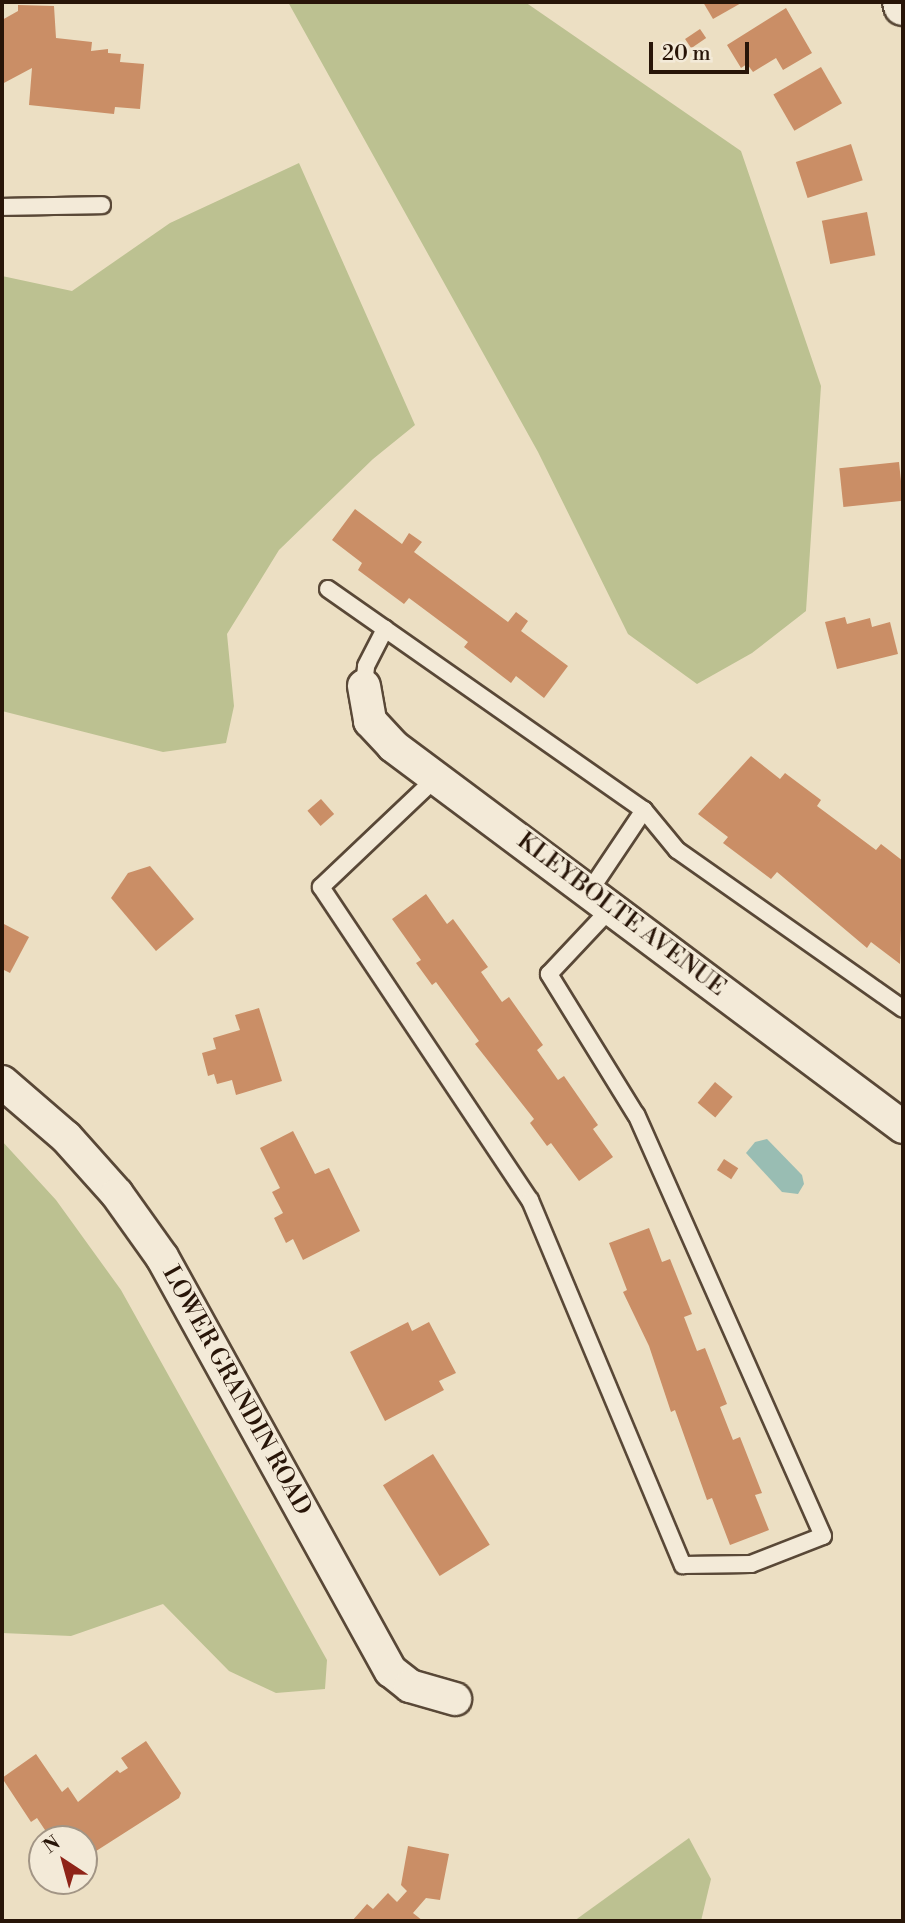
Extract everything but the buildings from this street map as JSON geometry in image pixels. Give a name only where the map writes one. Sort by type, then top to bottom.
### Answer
[{"type":"street","name":"KLEYBOLTE AVENUE","points":[[364,686],[370,721],[393,746],[903,1127]]},
{"type":"street","name":"LOWER GRANDIN ROAD","points":[[2,1082],[66,1137],[117,1194],[162,1257],[391,1671],[410,1686],[455,1699]]},
{"type":"lane","points":[[2,207],[102,205]]},
{"type":"lane","points":[[328,589],[644,810],[677,850],[903,1009]]},
{"type":"lane","points":[[364,686],[366,666],[385,629]]},
{"type":"lane","points":[[437,777],[321,887],[530,1200],[682,1565],[751,1564],[823,1536],[636,1115],[549,974],[600,900],[644,810]]},
{"type":"green space","points":[[288,2],[525,2],[741,151],[821,386],[806,611],[752,653],[697,684],[628,634],[538,452]]},
{"type":"green space","points":[[299,163],[415,425],[373,459],[279,550],[227,634],[234,706],[226,743],[163,752],[2,711],[2,276],[72,291],[170,223]]},
{"type":"green space","points":[[2,1141],[56,1200],[121,1290],[327,1660],[325,1689],[276,1693],[229,1671],[163,1604],[71,1636],[2,1633]]},
{"type":"green space","points":[[689,1838],[711,1879],[701,1921],[574,1921]]},
{"type":"water","points":[[767,1139],[802,1175],[804,1184],[798,1194],[782,1192],[746,1153],[755,1142]]}]
